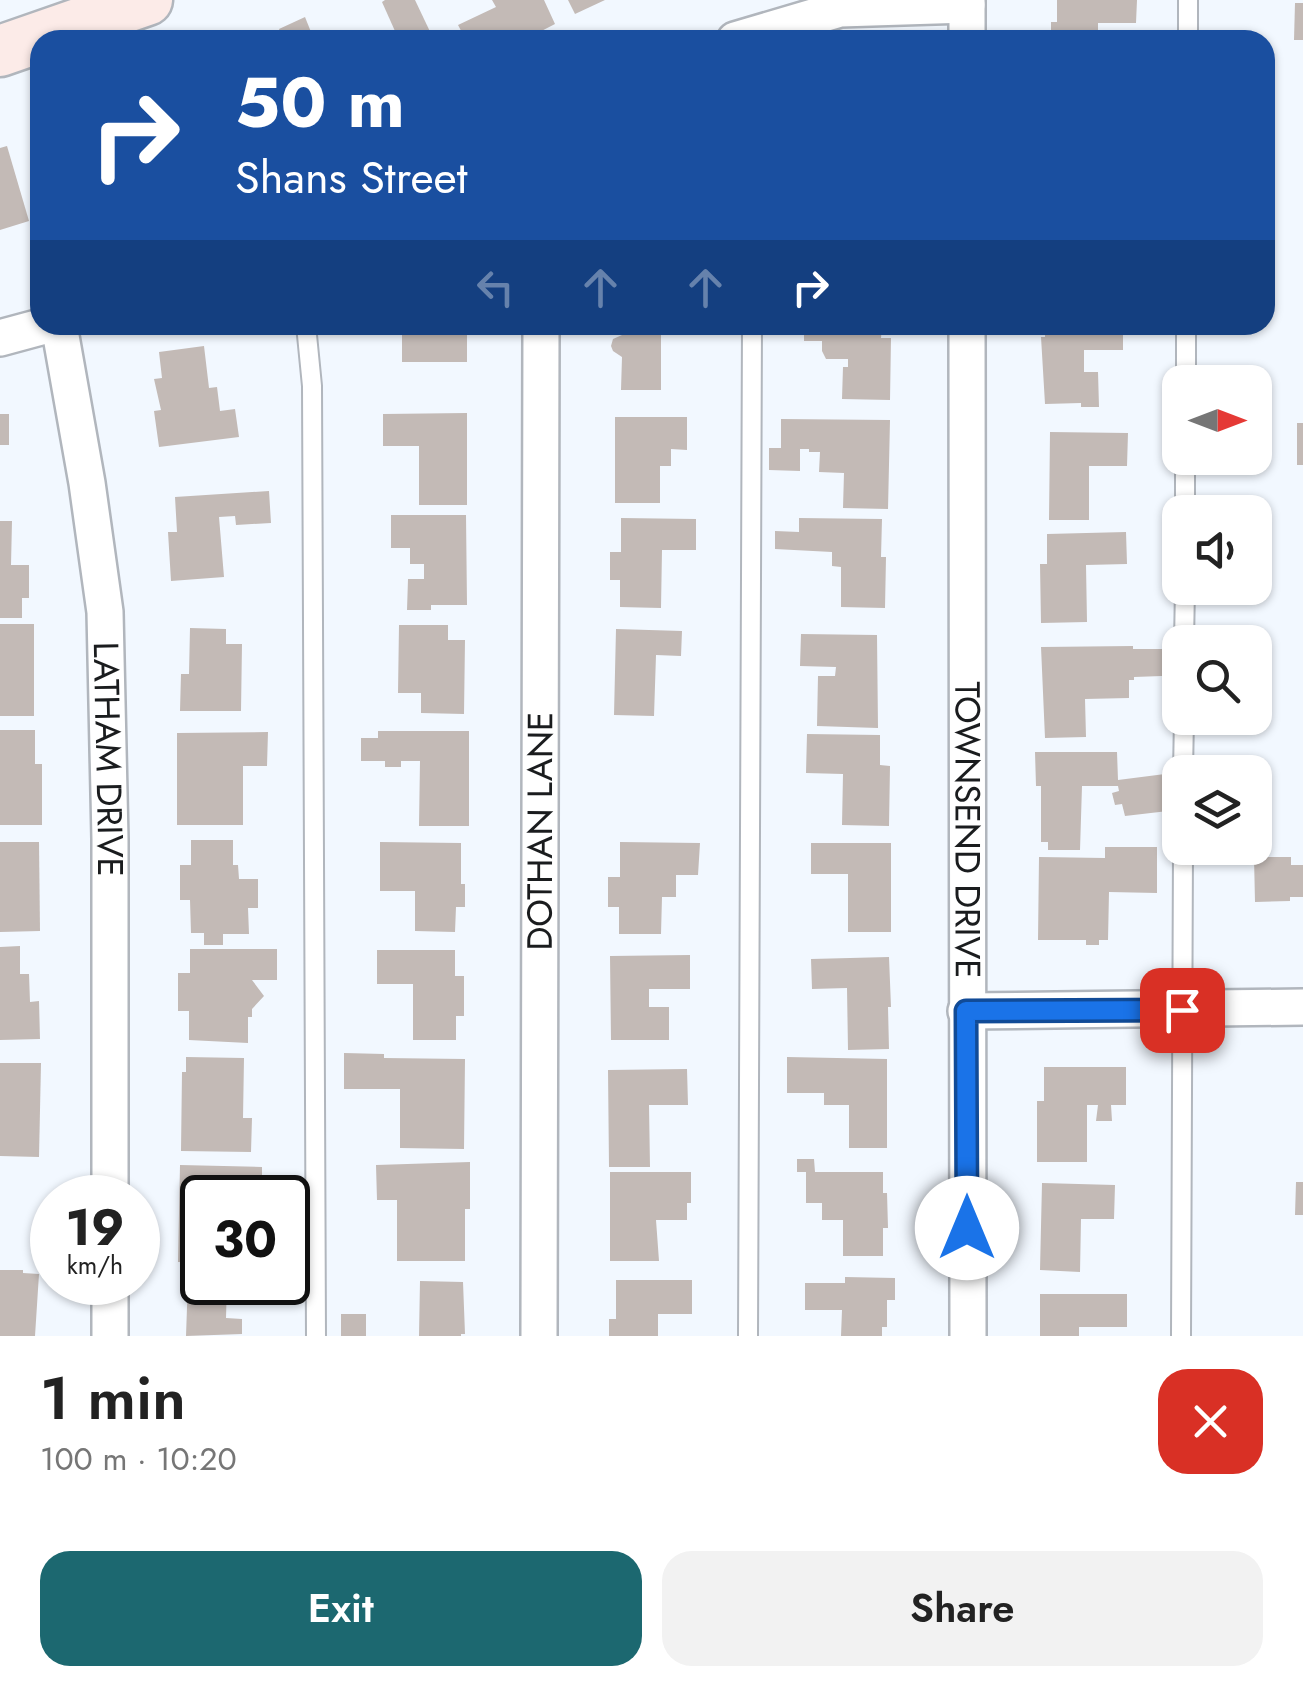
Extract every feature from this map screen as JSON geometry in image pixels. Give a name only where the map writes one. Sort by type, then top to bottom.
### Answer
[{"type":"main road","points":[[53,30],[122,4]]},
{"type":"main road","points":[[0,50],[30,39]]},
{"type":"street","points":[[769,30],[840,9],[967,15]]},
{"type":"street","points":[[0,338],[30,330]]},
{"type":"street","name":"LATHAM DRIVE","points":[[61,335],[88,483],[104,612],[110,839],[110,1175]]},
{"type":"street","name":"DOTHAN LANE","points":[[538,1336],[542,335]]},
{"type":"street","name":"TOWNSEND DRIVE","points":[[966,335],[968,1336]]},
{"type":"street","points":[[966,1011],[1303,1008]]},
{"type":"street","points":[[110,1305],[110,1336]]},
{"type":"lane","points":[[1188,0],[1188,30]]},
{"type":"lane","points":[[307,335],[312,386],[316,1336]]},
{"type":"lane","points":[[748,1336],[752,335]]},
{"type":"lane","points":[[1186,335],[1186,365]]},
{"type":"lane","points":[[1181,1336],[1183,865]]},
{"type":"building","points":[[415,0],[429,30],[395,30],[382,2]]},
{"type":"building","points":[[492,0],[544,0],[555,24],[543,30],[461,30],[458,25],[496,7]]},
{"type":"building","points":[[568,0],[605,0],[575,14]]},
{"type":"building","points":[[1057,0],[1137,0],[1136,23],[1098,23],[1098,30],[1051,30],[1051,22],[1057,22]]},
{"type":"building","points":[[1295,3],[1303,3],[1303,40],[1294,40]]},
{"type":"building","points":[[305,17],[310,30],[279,30]]},
{"type":"building","points":[[7,146],[29,221],[0,230],[0,148]]},
{"type":"building","points":[[402,335],[467,335],[467,362],[402,362]]},
{"type":"building","points":[[622,335],[661,335],[661,390],[621,390],[622,357],[613,351],[613,339]]},
{"type":"building","points":[[804,335],[891,338],[890,400],[842,399],[843,367],[848,367],[848,359],[826,359],[822,341],[804,341]]},
{"type":"building","points":[[1123,335],[1123,350],[1084,350],[1084,372],[1098,372],[1099,407],[1045,404],[1041,337]]},
{"type":"building","points":[[204,346],[209,388],[217,387],[220,411],[235,409],[239,437],[159,447],[154,411],[161,410],[154,379],[162,378],[159,352]]},
{"type":"building","points":[[467,413],[467,505],[419,505],[419,446],[383,446],[383,414]]},
{"type":"building","points":[[0,414],[9,414],[9,445],[0,445]]},
{"type":"building","points":[[615,417],[687,417],[687,450],[671,449],[671,466],[660,466],[660,503],[615,503]]},
{"type":"building","points":[[781,419],[890,420],[888,509],[843,508],[844,473],[819,472],[820,452],[800,449],[800,471],[769,470],[769,448],[781,448]]},
{"type":"building","points":[[1297,423],[1303,423],[1303,465],[1297,465]]},
{"type":"building","points":[[1050,432],[1128,433],[1127,466],[1089,466],[1089,520],[1049,520]]},
{"type":"building","points":[[269,491],[271,523],[236,525],[235,516],[219,517],[224,577],[171,581],[168,532],[177,532],[175,497]]},
{"type":"building","points":[[391,515],[466,515],[467,605],[407,610],[408,579],[424,579],[424,564],[410,564],[410,548],[391,548]]},
{"type":"building","points":[[621,518],[696,519],[696,550],[662,550],[661,608],[620,607],[620,580],[610,580],[610,552],[621,552]]},
{"type":"building","points":[[799,518],[882,519],[885,608],[841,607],[841,567],[832,566],[832,552],[775,549],[775,531],[799,532]]},
{"type":"building","points":[[0,521],[12,521],[11,565],[29,565],[29,598],[22,598],[22,618],[0,618]]},
{"type":"building","points":[[1126,532],[1127,564],[1086,565],[1087,622],[1041,623],[1040,564],[1047,564],[1047,534]]},
{"type":"building","points":[[0,624],[34,624],[34,716],[0,716]]},
{"type":"building","points":[[399,625],[448,625],[448,640],[465,640],[464,714],[421,713],[421,693],[398,693]]},
{"type":"building","points":[[190,628],[226,629],[226,644],[242,644],[241,711],[180,711],[181,674],[189,674]]},
{"type":"building","points":[[616,629],[682,631],[681,656],[656,655],[654,716],[614,715]]},
{"type":"building","points":[[801,634],[877,635],[878,728],[817,726],[818,676],[835,676],[836,667],[800,666]]},
{"type":"building","points":[[1041,647],[1162,649],[1162,676],[1129,680],[1129,698],[1085,699],[1086,737],[1045,738]]},
{"type":"building","points":[[0,730],[35,730],[35,764],[42,764],[42,825],[0,825]]},
{"type":"building","points":[[378,731],[469,731],[469,826],[419,826],[420,761],[401,761],[401,767],[385,767],[385,761],[361,761],[361,738],[378,738]]},
{"type":"building","points":[[268,732],[267,766],[243,766],[243,825],[177,825],[177,733]]},
{"type":"building","points":[[807,734],[880,735],[880,765],[890,766],[889,826],[842,825],[843,774],[806,773]]},
{"type":"building","points":[[1035,752],[1117,752],[1118,780],[1162,774],[1162,812],[1125,816],[1122,804],[1115,805],[1112,793],[1119,791],[1118,786],[1082,786],[1080,850],[1048,850],[1048,842],[1041,842],[1041,786],[1036,786]]},
{"type":"building","points":[[191,840],[233,840],[233,865],[238,865],[239,879],[258,879],[258,908],[248,908],[249,934],[223,934],[223,945],[204,945],[204,933],[191,933],[190,900],[180,900],[180,865],[191,865]]},
{"type":"building","points":[[0,842],[39,842],[40,931],[0,932]]},
{"type":"building","points":[[380,842],[461,843],[465,907],[456,907],[455,932],[415,931],[415,891],[380,891]]},
{"type":"building","points":[[620,842],[700,843],[698,875],[676,875],[676,897],[662,897],[661,934],[619,934],[619,907],[608,907],[608,877],[620,877]]},
{"type":"building","points":[[811,843],[891,843],[891,932],[848,932],[848,874],[811,874]]},
{"type":"building","points":[[1105,847],[1157,847],[1157,893],[1109,892],[1108,940],[1099,940],[1099,945],[1086,945],[1086,940],[1038,940],[1039,857],[1105,858]]},
{"type":"building","points":[[1272,857],[1291,857],[1291,865],[1303,865],[1303,897],[1255,902],[1254,865],[1272,865]]},
{"type":"building","points":[[20,946],[20,974],[29,974],[30,1002],[39,1001],[40,1039],[0,1040],[0,947]]},
{"type":"building","points":[[190,949],[277,949],[277,980],[252,980],[264,996],[252,1009],[252,1017],[248,1017],[248,1043],[189,1040],[189,1011],[178,1011],[178,973],[190,973]]},
{"type":"building","points":[[377,950],[455,950],[455,976],[464,976],[464,1016],[456,1016],[456,1040],[413,1040],[413,984],[377,984]]},
{"type":"building","points":[[690,955],[690,989],[649,989],[649,1007],[669,1007],[669,1040],[611,1040],[610,956]]},
{"type":"building","points":[[889,957],[889,1049],[848,1050],[847,988],[812,989],[811,959]]},
{"type":"building","points":[[344,1053],[384,1054],[384,1058],[465,1059],[464,1149],[400,1148],[400,1089],[344,1089]]},
{"type":"building","points":[[186,1057],[244,1058],[243,1118],[252,1118],[251,1152],[181,1151],[182,1072],[186,1072]]},
{"type":"building","points":[[787,1057],[887,1059],[887,1148],[849,1148],[849,1105],[824,1105],[824,1093],[787,1093]]},
{"type":"building","points":[[0,1063],[41,1063],[39,1157],[0,1156]]},
{"type":"building","points":[[1044,1067],[1126,1067],[1126,1105],[1111,1105],[1112,1121],[1096,1121],[1098,1105],[1087,1105],[1087,1162],[1037,1162],[1037,1101],[1044,1101]]},
{"type":"building","points":[[687,1069],[688,1105],[649,1105],[650,1167],[609,1167],[608,1070]]},
{"type":"building","points":[[797,1159],[814,1159],[815,1172],[883,1172],[888,1228],[883,1228],[883,1256],[843,1256],[843,1220],[822,1220],[822,1203],[806,1203],[806,1172],[797,1172]]},
{"type":"building","points":[[470,1162],[465,1261],[397,1261],[397,1200],[377,1200],[376,1165]]},
{"type":"building","points":[[180,1165],[262,1167],[262,1175],[180,1175],[178,1262]]},
{"type":"building","points":[[610,1172],[691,1172],[687,1220],[656,1220],[659,1261],[610,1261]]},
{"type":"building","points":[[1296,1182],[1303,1182],[1303,1215],[1295,1215]]},
{"type":"building","points":[[1042,1183],[1115,1185],[1114,1219],[1081,1219],[1080,1272],[1040,1270]]},
{"type":"building","points":[[0,1270],[23,1270],[30,1273],[30,1305],[37,1305],[35,1336],[0,1336]]},
{"type":"building","points":[[845,1277],[895,1278],[895,1300],[887,1300],[887,1327],[882,1327],[882,1336],[841,1336],[842,1310],[805,1310],[805,1283],[845,1283]]},
{"type":"building","points":[[616,1280],[692,1280],[692,1314],[658,1314],[658,1336],[609,1336],[609,1319],[616,1319]]},
{"type":"building","points":[[420,1281],[463,1282],[465,1334],[419,1336]]},
{"type":"building","points":[[1040,1294],[1127,1294],[1127,1327],[1079,1327],[1079,1336],[1040,1336]]},
{"type":"building","points":[[187,1305],[226,1305],[226,1318],[242,1319],[242,1334],[186,1336]]},
{"type":"building","points":[[341,1314],[366,1314],[366,1336],[341,1336]]},
{"type":"route","points":[[967,1228],[966,1011],[1182,1010]]}]
